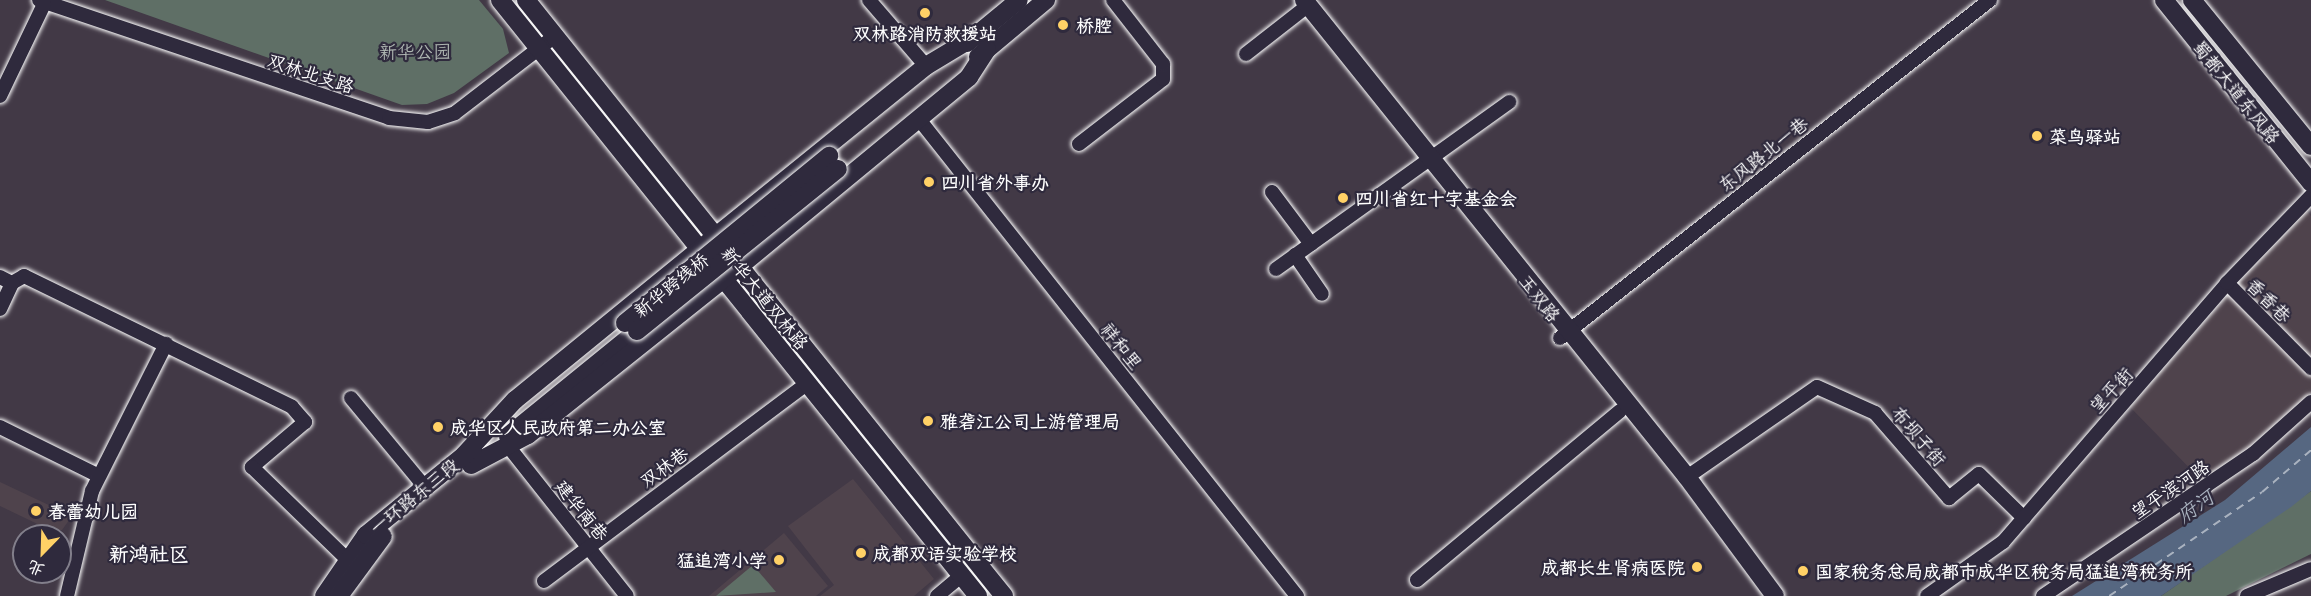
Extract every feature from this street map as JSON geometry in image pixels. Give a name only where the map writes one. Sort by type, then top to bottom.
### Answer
[{"type":"main road","name":"新华大道双林路","points":[[500,0],[978,596]]},
{"type":"main road","name":"新华大道双林路","points":[[526,0],[1004,596]]},
{"type":"main road","points":[[468,460],[508,446],[724,279],[969,77],[981,43],[1019,0]]},
{"type":"main road","points":[[468,460],[515,400],[926,66],[981,43],[1046,0]]},
{"type":"main road","name":"蜀都大道东风路","points":[[2164,0],[2311,183]]},
{"type":"main road","name":"蜀都大道东风路","points":[[2193,0],[2311,146]]},
{"type":"main road","name":"玉双路","points":[[1299,4],[1564,335],[1761,596]]},
{"type":"main road","name":"新华跨线桥","points":[[468,460],[981,43]]},
{"type":"main road","name":"玉双路","points":[[1564,335],[1687,477],[1775,596]]},
{"type":"main road","name":"一环路东三段","points":[[324,596],[346,558],[424,486],[468,460]]},
{"type":"main road","name":"一环路东三段","points":[[339,596],[387,532],[468,460]]},
{"type":"street","points":[[869,0],[926,66]]},
{"type":"street","points":[[1079,144],[1163,79],[1163,64],[1113,0]]},
{"type":"street","name":"东风路北一巷","points":[[1564,335],[1990,0]]},
{"type":"street","name":"双林北支路","points":[[41,2],[389,117],[428,122],[454,113],[555,36]]},
{"type":"street","points":[[0,96],[41,2]]},
{"type":"street","points":[[1246,54],[1299,4]]},
{"type":"street","points":[[1275,269],[1509,102]]},
{"type":"street","name":"祥和里","points":[[918,118],[1297,596]]},
{"type":"street","points":[[1272,192],[1311,244]]},
{"type":"street","name":"望平街","points":[[1927,596],[2003,542],[2227,284],[2311,196]]},
{"type":"street","points":[[1295,255],[1322,294]]},
{"type":"street","points":[[0,309],[6,280],[24,276],[292,407],[305,422],[252,468],[346,558]]},
{"type":"street","name":"香香巷","points":[[2227,284],[2311,368]]},
{"type":"street","points":[[67,596],[99,476],[166,344]]},
{"type":"street","name":"双林巷","points":[[544,581],[587,545],[808,383]]},
{"type":"street","name":"布坝子街","points":[[1687,477],[1817,387],[1875,413],[1949,498],[1979,474],[2024,518]]},
{"type":"street","points":[[351,398],[424,486]]},
{"type":"street","name":"望平滨河路","points":[[2043,596],[2253,454],[2311,402]]},
{"type":"street","points":[[1417,580],[1620,411]]},
{"type":"street","points":[[0,427],[99,476]]},
{"type":"street","name":"建华南巷","points":[[508,446],[627,596]]},
{"type":"street","points":[[2247,596],[2311,569]]},
{"type":"street","points":[[937,596],[962,575]]},
{"type":"shaded area","points":[[2304,208],[2311,216],[2311,393],[2249,452],[2204,483],[2130,407]]},
{"type":"shaded area","name":"成都双语实验学校","points":[[853,479],[934,579],[914,596],[820,596],[834,585],[788,526]]},
{"type":"shaded area","name":"春蕾幼儿园","points":[[0,482],[72,516],[66,524],[38,524],[0,506]]},
{"type":"shaded area","name":"猛追湾小学","points":[[784,533],[828,586],[816,596],[709,596]]},
{"type":"green space","name":"新华公园","points":[[105,0],[479,0],[503,29],[509,53],[454,93],[427,104],[402,105]]},
{"type":"green space","points":[[2311,491],[2311,554],[2226,596],[2161,596]]},
{"type":"green space","points":[[753,565],[776,592],[716,596]]},
{"type":"water","points":[[2311,427],[2311,491],[2291,507],[2161,596],[2072,596],[2225,500]]},
{"type":"ferry route","points":[[2109,596],[2262,492],[2311,450]]},
{"type":"place","name":"双林路消防救援站","points":[[925,13]]},
{"type":"place","name":"桥腔","points":[[1063,25]]},
{"type":"place","name":"菜鸟驿站","points":[[2037,136]]},
{"type":"place","name":"四川省外事办","points":[[929,182]]},
{"type":"place","name":"四川省红十字基金会","points":[[1343,198]]},
{"type":"place","name":"雅砻江公司上游管理局","points":[[928,421]]},
{"type":"place","name":"成华区人民政府第二办公室","points":[[438,427]]},
{"type":"place","name":"春蕾幼儿园","points":[[36,511]]},
{"type":"place","name":"成都双语实验学校","points":[[861,553]]},
{"type":"place","name":"猛追湾小学","points":[[779,560]]},
{"type":"place","name":"成都长生肾病医院","points":[[1697,567]]},
{"type":"place","name":"国家税务总局成都市成华区税务局猛追湾税务所","points":[[1803,571]]},
{"type":"district","name":"新鸿社区","points":[[149,553]]},
{"type":"water label","name":"府河","points":[[2195,506]]}]
